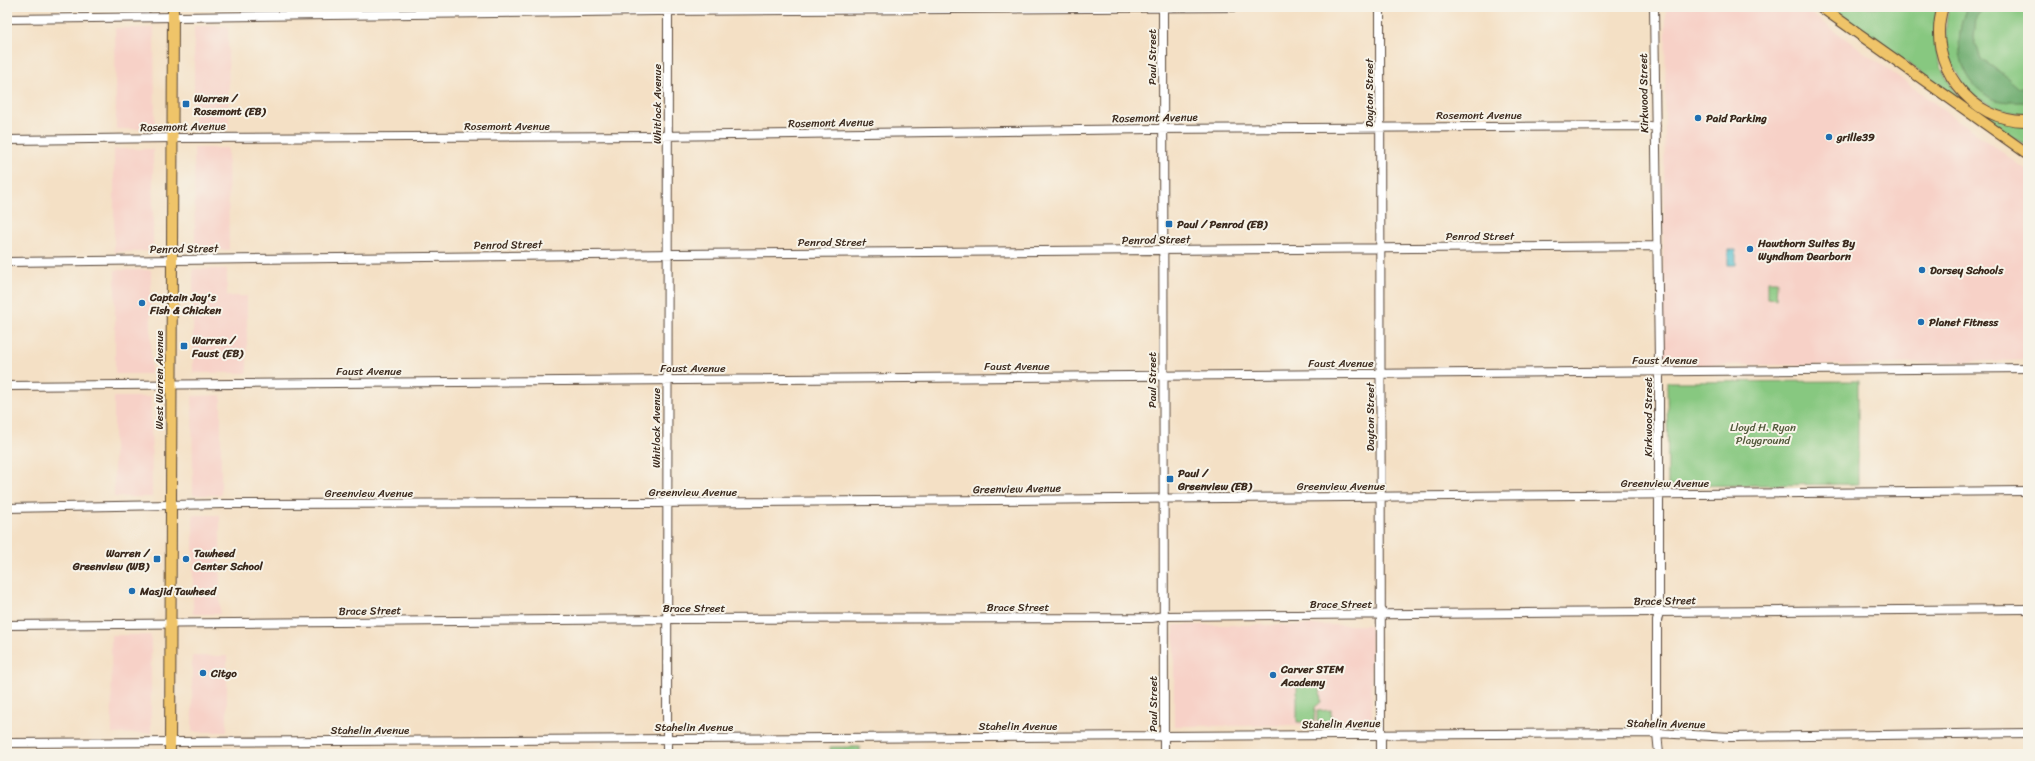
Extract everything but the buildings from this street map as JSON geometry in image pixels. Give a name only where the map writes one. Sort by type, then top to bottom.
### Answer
[{"type":"main road","name":"West Warren Avenue","points":[[170,754],[173,7]]},
{"type":"main road","points":[[1821,7],[2028,154]]},
{"type":"main road","points":[[1943,7],[1939,25],[1939,40],[1946,68],[1955,83],[1973,102],[1990,113],[2007,119],[2028,121]]},
{"type":"street","points":[[7,20],[668,9],[1242,7]]},
{"type":"street","name":"Dayton Street","points":[[1380,7],[1382,754]]},
{"type":"street","name":"Kirkwood Street","points":[[1654,7],[1659,371],[1659,612],[1657,621],[1657,733],[1659,754]]},
{"type":"street","name":"Paul Street","points":[[1163,8],[1164,754]]},
{"type":"street","name":"Whitlock Avenue","points":[[667,754],[668,9]]},
{"type":"street","name":"Rosemont Avenue","points":[[7,140],[668,136],[1163,129],[1656,126]]},
{"type":"street","name":"Penrod Street","points":[[7,262],[668,254],[1658,246]]},
{"type":"street","name":"Faust Avenue","points":[[7,386],[2028,368]]},
{"type":"street","name":"Greenview Avenue","points":[[7,508],[171,505],[667,503],[2028,490]]},
{"type":"street","name":"Brace Street","points":[[7,625],[667,619],[1152,618],[1164,616],[2028,609]]},
{"type":"street","name":"Stahelin Avenue","points":[[7,743],[1657,733],[1730,737],[2028,733]]},
{"type":"shaded area","points":[[1666,7],[1802,7],[2028,171],[2028,360],[1857,365],[1667,365],[1662,361]]},
{"type":"shaded area","points":[[194,26],[228,26],[229,129],[194,129]]},
{"type":"shaded area","points":[[115,28],[154,28],[155,129],[116,129]]},
{"type":"shaded area","points":[[194,148],[228,148],[229,250],[195,250]]},
{"type":"shaded area","points":[[114,149],[153,149],[153,251],[114,252]]},
{"type":"shaded area","points":[[193,269],[227,269],[227,296],[247,296],[247,373],[193,373]]},
{"type":"shaded area","points":[[115,270],[151,270],[151,374],[115,374]]},
{"type":"shaded area","points":[[221,395],[221,495],[193,495],[192,396]]},
{"type":"shaded area","points":[[114,397],[151,397],[152,497],[114,497]]},
{"type":"shaded area","points":[[2025,501],[2028,501],[2028,600],[2025,600]]},
{"type":"shaded area","points":[[193,515],[220,515],[220,614],[193,614]]},
{"type":"shaded area","name":"Carver STEM Academy","points":[[1174,625],[1371,625],[1372,725],[1174,726]]},
{"type":"shaded area","points":[[111,635],[151,635],[151,733],[112,734]]},
{"type":"shaded area","points":[[192,656],[227,656],[227,732],[192,732]]},
{"type":"shaded area","points":[[190,751],[227,751],[227,754],[190,754]]},
{"type":"shaded area","points":[[112,752],[151,752],[151,754],[112,754]]},
{"type":"green space","points":[[1829,7],[1938,7],[1935,19],[1935,43],[1941,67],[1954,89],[1967,101],[2028,124],[2028,146],[2006,134]]},
{"type":"green space","points":[[1949,7],[2028,7],[2028,114],[2007,111],[1989,105],[1974,94],[1962,81],[1953,65],[1947,47],[1946,27]]},
{"type":"green space","points":[[1967,7],[1985,7],[1976,17],[1974,38],[1981,59],[2003,74],[2019,88],[2028,88],[2028,102],[2008,102],[1993,99],[1978,89],[1970,79],[1964,68],[1959,44],[1960,31]]},
{"type":"green space","points":[[1768,281],[1777,281],[1776,299],[1768,298]]},
{"type":"green space","name":"Lloyd H. Ryan Playground","points":[[1858,381],[1858,484],[1668,486],[1667,382]]},
{"type":"green space","points":[[1315,684],[1320,688],[1321,702],[1315,707],[1314,722],[1297,722],[1297,685]]},
{"type":"green space","points":[[1331,710],[1331,722],[1317,722],[1317,711]]},
{"type":"green space","points":[[830,747],[860,747],[860,754],[831,754]]},
{"type":"water","points":[[1728,250],[1736,250],[1736,265],[1728,265]]},
{"type":"place","name":"Warren / Rosemont (EB)","points":[[186,104]]},
{"type":"place","name":"Paid Parking","points":[[1698,118]]},
{"type":"place","name":"grille39","points":[[1829,137]]},
{"type":"place","name":"Paul / Penrod (EB)","points":[[1169,224]]},
{"type":"place","name":"Hawthorn Suites By Wyndham Dearborn","points":[[1750,249]]},
{"type":"place","name":"Dorsey Schools","points":[[1922,270]]},
{"type":"place","name":"Captain Jay's Fish & Chicken","points":[[142,303]]},
{"type":"place","name":"Planet Fitness","points":[[1921,322]]},
{"type":"place","name":"Warren / Faust (EB)","points":[[184,346]]},
{"type":"place","name":"Paul / Greenview (EB)","points":[[1170,479]]},
{"type":"place","name":"Warren / Greenview (WB)","points":[[157,559]]},
{"type":"place","name":"Tawheed Center School","points":[[186,559]]},
{"type":"place","name":"Masjid Tawheed","points":[[132,591]]},
{"type":"place","name":"Citgo","points":[[203,673]]},
{"type":"place","name":"Carver STEM Academy","points":[[1273,675]]}]
